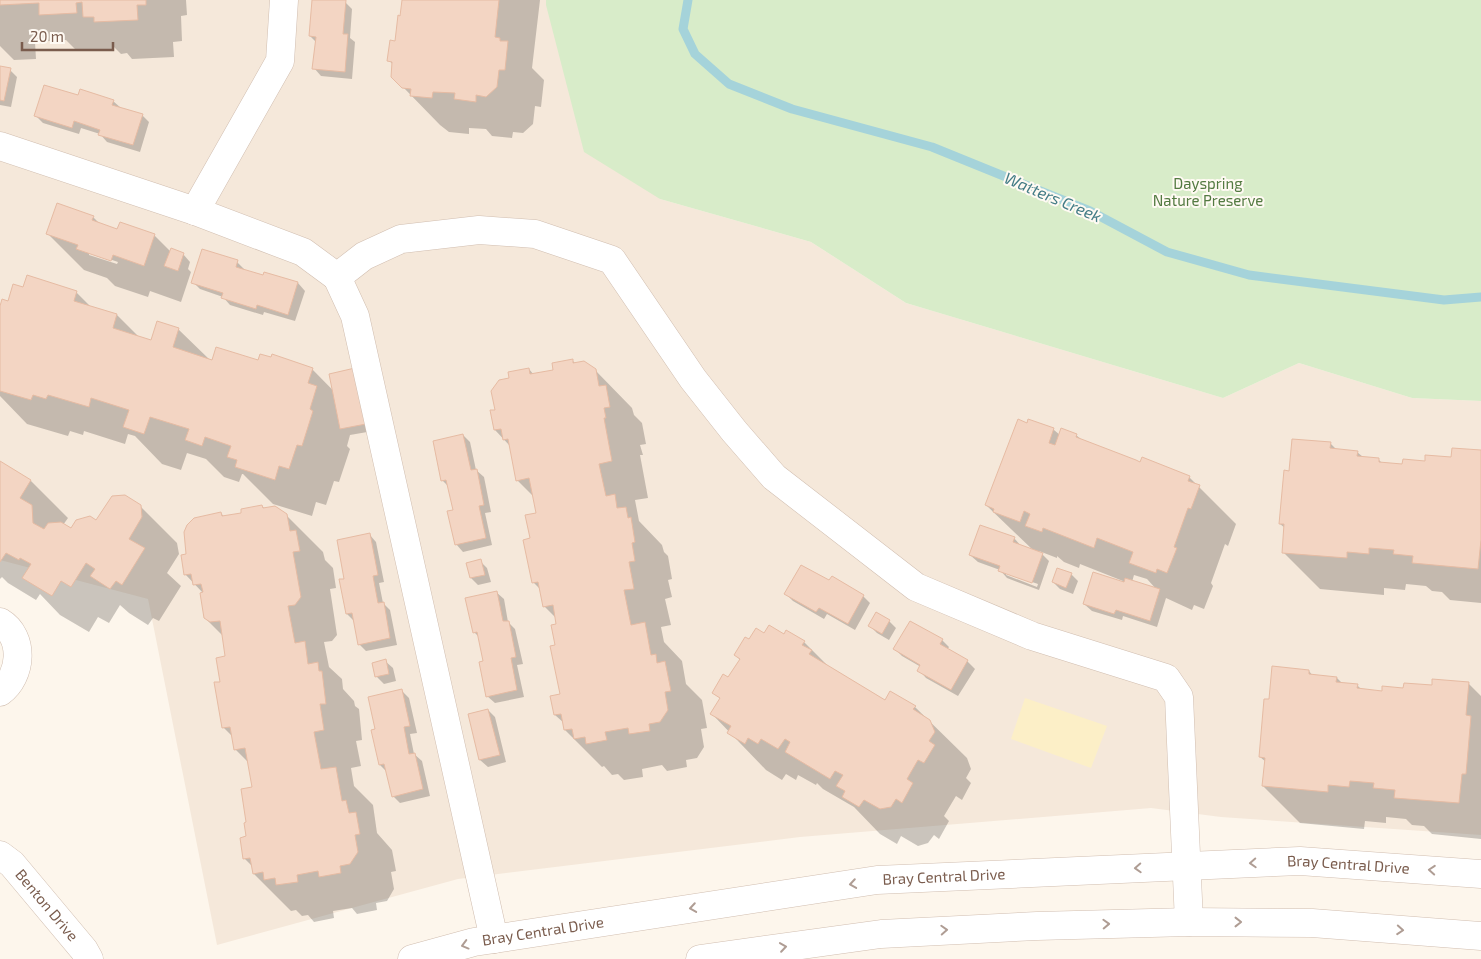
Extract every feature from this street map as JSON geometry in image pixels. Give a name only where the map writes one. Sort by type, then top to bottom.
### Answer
[{"type":"street","points":[[195,211],[280,61],[284,0]]},
{"type":"street","points":[[0,146],[195,211],[303,252],[336,277],[355,316],[494,939]]},
{"type":"street","points":[[336,277],[364,256],[401,239],[479,230],[534,234],[612,260],[693,379],[734,431],[774,477],[916,587],[1032,636],[1166,678],[1179,697],[1189,922]]},
{"type":"street","points":[[0,622],[12,635],[18,648],[18,663],[14,676],[6,688],[0,692]]},
{"type":"street","name":"Benton Drive","points":[[0,855],[12,864],[84,950],[89,959]]},
{"type":"street","name":"Bray Central Drive","points":[[412,959],[474,942],[877,880],[1300,861],[1481,874]]},
{"type":"street","points":[[700,959],[881,934],[1038,926],[1189,922],[1312,923],[1481,936]]},
{"type":"shaded area","points":[[0,0],[547,0],[660,199],[811,242],[906,303],[1223,398],[1299,363],[1412,398],[1481,401],[1481,835],[1221,817],[1151,808],[800,837],[458,879],[217,945],[148,599],[0,560]]},
{"type":"green space","name":"Dayspring Nature Preserve","points":[[546,0],[1481,0],[1481,401],[1412,398],[1299,363],[1223,398],[906,303],[811,242],[660,199],[584,152]]},
{"type":"sand","points":[[1025,698],[1107,726],[1091,768],[1011,739]]},
{"type":"building","points":[[0,0],[146,0],[146,5],[137,5],[138,20],[94,22],[94,17],[83,17],[82,2],[76,3],[77,13],[39,15],[39,3],[0,5]]},
{"type":"building","points":[[312,0],[346,0],[343,34],[348,34],[345,72],[312,69],[316,37],[309,36]]},
{"type":"building","points":[[402,0],[499,0],[495,37],[500,38],[500,41],[508,41],[505,70],[499,70],[497,87],[486,97],[476,95],[476,102],[454,99],[455,93],[433,92],[432,98],[410,96],[411,89],[402,88],[391,77],[392,62],[387,61],[390,40],[395,41]]},
{"type":"building","points":[[0,66],[11,68],[4,101],[0,100]]},
{"type":"building","points":[[44,85],[78,95],[80,89],[114,100],[112,105],[143,114],[133,145],[98,135],[100,130],[74,121],[72,128],[34,116]]},
{"type":"building","points":[[57,203],[94,216],[92,220],[117,229],[120,222],[155,234],[144,266],[113,255],[111,261],[76,249],[78,245],[46,234]]},
{"type":"building","points":[[171,248],[184,253],[178,271],[164,266]]},
{"type":"building","points":[[202,249],[238,260],[236,267],[263,275],[264,272],[298,282],[288,315],[257,305],[256,309],[221,298],[223,293],[191,283]]},
{"type":"building","points":[[27,275],[77,291],[74,301],[117,314],[113,328],[151,340],[157,321],[179,328],[173,347],[212,360],[216,347],[258,360],[260,354],[271,357],[272,354],[313,368],[308,383],[317,386],[310,409],[313,411],[302,446],[297,445],[289,469],[279,466],[275,480],[235,467],[237,460],[227,457],[231,446],[205,437],[202,446],[185,440],[189,429],[150,417],[144,434],[123,427],[129,410],[91,398],[89,407],[48,395],[46,399],[33,395],[31,400],[0,391],[0,306],[2,299],[8,301],[13,284],[23,287]]},
{"type":"building","points":[[573,359],[573,363],[584,361],[596,369],[599,386],[606,385],[610,407],[604,408],[606,418],[604,418],[612,461],[599,464],[606,496],[615,494],[617,508],[626,507],[628,518],[631,517],[635,542],[632,543],[635,561],[629,562],[634,589],[624,590],[631,625],[645,622],[651,655],[656,654],[657,663],[665,661],[671,691],[665,692],[668,710],[660,722],[649,724],[650,731],[629,734],[628,728],[605,732],[607,740],[586,744],[585,737],[574,739],[572,729],[564,730],[561,714],[554,715],[550,696],[560,694],[550,646],[555,645],[551,625],[556,624],[553,605],[543,607],[538,582],[532,583],[523,540],[530,538],[525,515],[536,513],[529,478],[516,481],[508,439],[503,440],[501,429],[494,430],[490,410],[495,410],[491,391],[499,380],[509,378],[508,372],[529,368],[530,374],[553,370],[552,363]]},
{"type":"building","points":[[355,368],[366,424],[340,429],[329,374]]},
{"type":"building","points":[[1018,419],[1027,423],[1028,419],[1054,428],[1049,443],[1055,445],[1061,428],[1077,434],[1076,437],[1140,462],[1142,457],[1190,476],[1188,481],[1200,485],[1191,509],[1188,508],[1174,547],[1177,548],[1167,573],[1157,569],[1156,573],[1129,563],[1133,552],[1097,538],[1094,548],[1043,528],[1042,532],[1025,526],[1030,514],[1024,511],[1020,522],[993,512],[994,509],[985,505]]},
{"type":"building","points":[[463,434],[471,470],[477,469],[484,505],[479,506],[486,538],[455,545],[447,511],[453,510],[446,480],[441,481],[433,441]]},
{"type":"building","points":[[1292,439],[1331,442],[1330,448],[1358,451],[1357,456],[1379,458],[1379,462],[1402,464],[1403,459],[1425,461],[1425,455],[1451,457],[1452,448],[1481,450],[1481,540],[1478,569],[1412,563],[1413,556],[1393,554],[1394,550],[1369,548],[1369,554],[1347,552],[1347,558],[1282,553],[1284,524],[1279,524],[1284,470],[1289,471]]},
{"type":"building","points":[[0,461],[31,480],[20,498],[32,505],[33,523],[44,529],[48,523],[61,522],[71,528],[76,520],[90,516],[96,520],[112,496],[125,495],[141,505],[142,517],[129,539],[145,548],[122,585],[116,581],[110,589],[90,576],[95,569],[86,563],[71,587],[61,581],[52,596],[22,578],[31,564],[6,553],[0,562]]},
{"type":"building","points":[[262,505],[263,508],[275,506],[287,514],[290,531],[296,530],[300,551],[293,552],[301,597],[295,605],[288,606],[295,643],[305,641],[308,664],[318,662],[319,671],[322,671],[326,704],[320,704],[324,730],[314,732],[321,769],[336,767],[342,801],[346,800],[349,813],[356,812],[360,834],[355,835],[358,852],[350,864],[340,866],[341,873],[319,877],[318,871],[297,875],[298,882],[276,885],[275,878],[264,880],[263,872],[253,874],[250,858],[243,859],[240,838],[246,836],[244,823],[246,822],[241,789],[252,787],[245,748],[234,750],[230,727],[222,728],[214,682],[220,682],[216,658],[225,656],[220,621],[210,622],[204,618],[200,593],[203,592],[201,584],[193,585],[191,574],[184,575],[181,555],[186,554],[184,532],[187,525],[194,518],[221,512],[222,516],[241,513],[241,509]]},
{"type":"building","points":[[980,525],[1015,537],[1013,542],[1043,553],[1032,583],[998,571],[1000,566],[969,555]]},
{"type":"building","points":[[370,533],[378,575],[373,576],[378,603],[384,602],[390,638],[358,645],[352,613],[346,614],[339,579],[344,579],[337,540]]},
{"type":"building","points":[[481,559],[485,575],[470,578],[466,563]]},
{"type":"building","points":[[801,565],[829,580],[832,576],[864,595],[848,624],[819,608],[816,612],[784,594]]},
{"type":"building","points":[[1057,568],[1072,573],[1066,588],[1052,582]]},
{"type":"building","points":[[1093,572],[1124,582],[1125,578],[1160,589],[1150,621],[1116,610],[1114,614],[1083,604]]},
{"type":"building","points":[[497,591],[503,621],[509,621],[516,657],[511,658],[517,690],[486,697],[479,662],[483,661],[477,632],[473,633],[465,598]]},
{"type":"building","points":[[876,612],[890,620],[882,634],[868,626]]},
{"type":"building","points":[[910,621],[943,639],[940,644],[968,660],[951,690],[917,671],[920,665],[893,649]]},
{"type":"building","points":[[769,625],[784,634],[786,630],[805,641],[802,645],[812,650],[809,654],[885,700],[890,691],[916,706],[913,709],[930,720],[935,732],[929,741],[935,745],[924,763],[918,760],[907,779],[913,783],[902,803],[896,799],[891,807],[880,809],[864,800],[859,807],[842,797],[845,791],[836,786],[843,775],[835,771],[830,779],[785,752],[790,742],[785,739],[778,749],[761,739],[758,744],[748,738],[745,744],[727,733],[731,726],[710,714],[720,698],[712,693],[723,674],[728,677],[740,659],[734,655],[745,637],[749,639],[756,628],[764,633]]},
{"type":"building","points":[[386,659],[389,674],[375,677],[372,663]]},
{"type":"building","points":[[1272,666],[1309,670],[1309,674],[1337,677],[1336,682],[1358,684],[1357,688],[1382,691],[1382,686],[1403,688],[1404,683],[1432,685],[1432,679],[1469,682],[1466,715],[1471,716],[1466,774],[1462,774],[1459,803],[1394,798],[1395,790],[1373,788],[1374,783],[1350,781],[1349,787],[1328,785],[1328,792],[1262,786],[1265,758],[1259,757],[1264,699],[1269,699]]},
{"type":"building","points":[[402,689],[410,726],[404,727],[409,754],[415,753],[423,789],[392,797],[384,764],[379,765],[371,730],[375,729],[368,697]]},
{"type":"building","points":[[488,709],[500,755],[479,760],[468,714]]},
{"type":"waterway","name":"Watters Creek","points":[[688,0],[683,29],[695,54],[729,84],[792,109],[932,147],[1090,211],[1167,252],[1249,275],[1444,300],[1481,297]]}]
